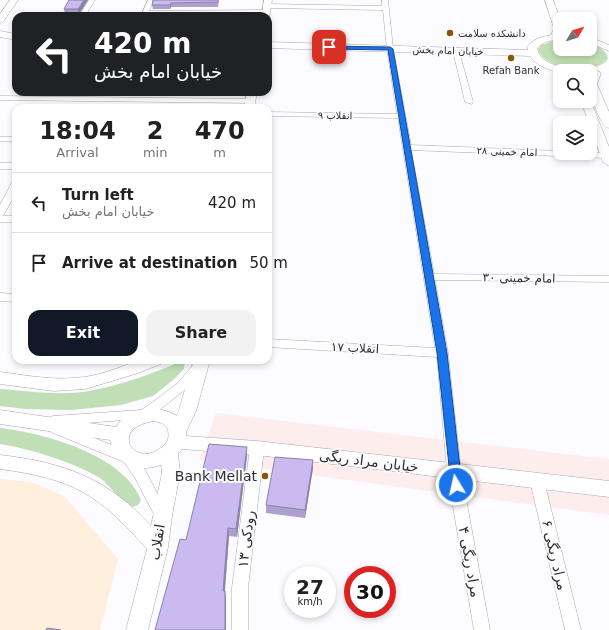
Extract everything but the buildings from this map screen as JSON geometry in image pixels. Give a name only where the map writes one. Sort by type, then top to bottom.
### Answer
[{"type":"main road","points":[[0,20],[14,0]]},
{"type":"main road","points":[[549,0],[553,12]]},
{"type":"main road","points":[[0,34],[12,37]]},
{"type":"main road","points":[[0,40],[12,38]]},
{"type":"main road","points":[[553,38],[536,43],[532,47],[532,53],[536,58],[544,64],[553,67]]},
{"type":"main road","points":[[597,43],[609,48]]},
{"type":"main road","name":"خیابان امام بخش","points":[[272,45],[532,53]]},
{"type":"main road","points":[[597,72],[607,70]]},
{"type":"main road","points":[[597,96],[609,125]]},
{"type":"main road","points":[[589,108],[608,159]]},
{"type":"main road","points":[[0,378],[57,384],[85,383],[145,364]]},
{"type":"main road","points":[[174,442],[170,419],[154,414],[146,415],[129,422],[120,435],[120,448],[129,458],[145,462],[161,457],[174,442],[188,412],[200,364]]},
{"type":"main road","points":[[0,417],[120,435]]},
{"type":"main road","name":"خیابان مراد ریگی","points":[[174,442],[257,448],[609,489]]},
{"type":"main road","name":"انقلاب","points":[[137,630],[158,547],[162,516],[171,473],[174,442]]},
{"type":"main road","points":[[0,462],[41,467],[77,479],[114,502],[158,547]]},
{"type":"street","points":[[84,12],[92,0]]},
{"type":"street","points":[[146,12],[152,0]]},
{"type":"street","name":"مراد ریگی ۴","points":[[385,0],[390,49],[442,353],[454,471],[482,630]]},
{"type":"street","points":[[206,12],[267,9],[386,8]]},
{"type":"street","points":[[456,50],[469,102]]},
{"type":"street","points":[[0,98],[251,100]]},
{"type":"street","points":[[104,104],[106,99]]},
{"type":"street","name":"انقلاب ۹","points":[[272,114],[402,116]]},
{"type":"street","points":[[0,139],[12,139]]},
{"type":"street","name":"امام خمینی ۲۸","points":[[407,147],[608,159]]},
{"type":"street","points":[[0,166],[12,166]]},
{"type":"street","points":[[0,214],[12,192]]},
{"type":"street","points":[[0,219],[12,219]]},
{"type":"street","name":"امام خمینی ۳۰","points":[[429,277],[609,279]]},
{"type":"street","points":[[0,297],[12,298]]},
{"type":"street","name":"انقلاب ۱۷","points":[[272,343],[442,353]]},
{"type":"street","points":[[40,422],[146,415],[182,386],[199,364]]},
{"type":"street","points":[[40,422],[129,458],[140,474],[162,516]]},
{"type":"street","name":"رودکی ۱۳","points":[[240,630],[240,588],[257,448]]},
{"type":"street","name":"مراد ریگی ۶","points":[[537,480],[573,630]]},
{"type":"shaded area","points":[[216,413],[609,459],[609,515],[199,460]]},
{"type":"shaded area","points":[[0,479],[31,482],[64,496],[118,559],[100,630],[0,630]]},
{"type":"green space","points":[[553,41],[553,56],[597,56],[597,46],[606,53],[608,59],[597,66],[597,64],[554,64],[542,56],[538,49],[541,45]]},
{"type":"green space","points":[[175,364],[185,364],[184,369],[153,396],[121,405],[72,410],[25,409],[0,406],[0,389],[56,393],[89,391],[138,378]]},
{"type":"green space","points":[[0,428],[38,435],[59,441],[81,449],[101,459],[118,470],[132,484],[141,500],[138,505],[132,507],[123,501],[100,478],[90,472],[52,457],[0,444]]},
{"type":"place","name":"دانشکده سلامت","points":[[450,33]]},
{"type":"place","name":"Refah Bank","points":[[511,58]]},
{"type":"place","name":"Bank Mellat","points":[[265,476]]},
{"type":"route","points":[[329,47],[390,49],[442,353],[456,485]]}]
